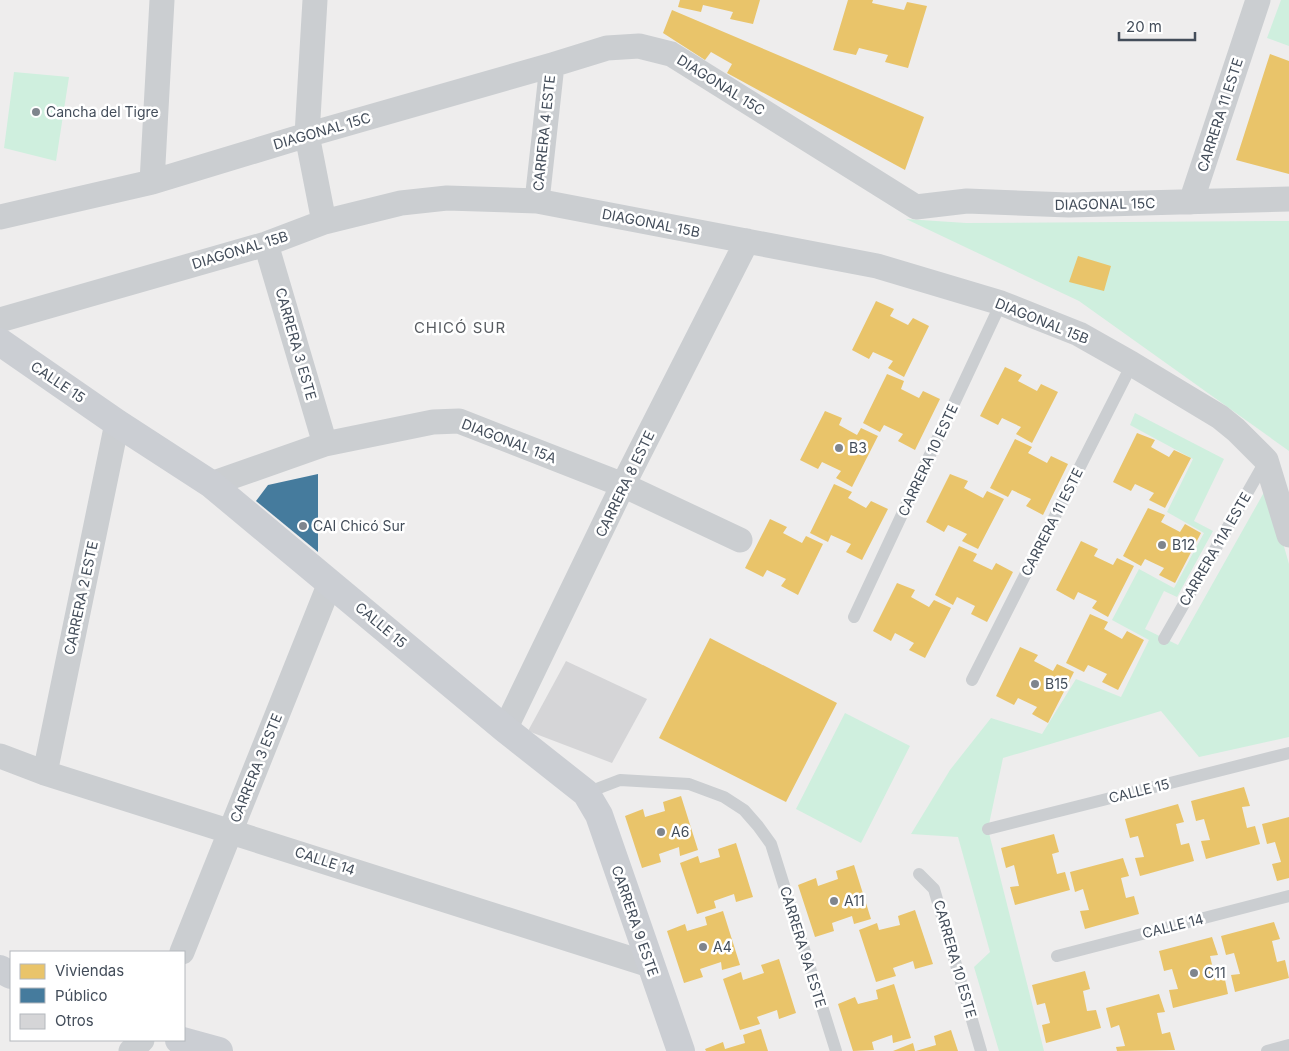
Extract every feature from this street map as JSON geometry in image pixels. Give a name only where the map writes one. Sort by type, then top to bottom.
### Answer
[{"type":"street","points":[[152,182],[162,0]]},
{"type":"street","points":[[315,0],[307,135],[324,222]]},
{"type":"street","name":"CARRERA 11 ESTE","points":[[1191,202],[1258,0]]},
{"type":"street","name":"DIAGONAL 15C","points":[[0,216],[152,182],[606,48],[639,46],[656,42],[671,54],[916,207],[967,201],[1069,205],[1289,199]]},
{"type":"street","name":"CARRERA 4 ESTE","points":[[536,201],[552,65]]},
{"type":"street","name":"DIAGONAL 15B","points":[[0,320],[266,244],[324,222],[401,203],[447,198],[536,201],[877,266],[1001,303],[1079,334],[1132,364],[1220,417],[1266,460]]},
{"type":"street","name":"CARRERA 8 ESTE","points":[[505,729],[623,485],[747,241]]},
{"type":"street","name":"CARRERA 3 ESTE","points":[[266,244],[325,444]]},
{"type":"street","name":"CALLE 15","points":[[0,342],[117,423],[211,484],[505,729],[586,793]]},
{"type":"street","name":"DIAGONAL 15A","points":[[211,484],[325,444],[433,422],[459,421],[623,485],[740,540]]},
{"type":"street","name":"CARRERA 2 ESTE","points":[[45,772],[117,423]]},
{"type":"street","points":[[1266,460],[1289,535]]},
{"type":"street","name":"CARRERA 3 ESTE","points":[[182,951],[330,583]]},
{"type":"street","name":"CALLE 14","points":[[0,756],[650,965]]},
{"type":"street","name":"CARRERA 9 ESTE","points":[[586,793],[602,823],[681,1051]]},
{"type":"street","points":[[131,1051],[141,1041]]},
{"type":"street","points":[[183,1041],[219,1051]]},
{"type":"lane","name":"CARRERA 10 ESTE","points":[[854,617],[1001,303]]},
{"type":"lane","name":"CARRERA 11 ESTE","points":[[972,680],[1132,364]]},
{"type":"lane","name":"CARRERA 11A ESTE","points":[[1164,639],[1266,460]]},
{"type":"lane","name":"CALLE 15","points":[[988,829],[1289,753]]},
{"type":"lane","name":"CARRERA 9A ESTE","points":[[586,793],[620,780],[689,784],[724,797],[744,810],[771,844],[836,1051]]},
{"type":"lane","name":"CARRERA 10 ESTE","points":[[919,874],[934,889],[981,1051]]},
{"type":"lane","name":"CALLE 14","points":[[1057,956],[1289,896]]},
{"type":"lane","points":[[1267,1051],[1289,1045]]},
{"type":"green space","points":[[1281,0],[1289,0],[1289,46],[1267,38]]},
{"type":"green space","name":"Cancha del Tigre","points":[[14,72],[69,77],[56,161],[4,148]]},
{"type":"green space","points":[[906,219],[966,223],[1289,221],[1289,451],[1079,301]]},
{"type":"green space","points":[[1135,413],[1224,459],[1194,521],[1213,531],[1177,597],[1164,591],[1145,629],[1178,645],[1267,487],[1289,564],[1289,737],[1199,757],[1161,711],[1003,758],[988,829],[1044,1051],[999,1051],[974,967],[990,952],[958,837],[911,834],[950,770],[991,718],[1042,734],[1076,679],[1121,697],[1149,640],[1112,620],[1139,569],[1174,588],[1204,533],[1167,512],[1193,459],[1130,425]]},
{"type":"green space","points":[[845,713],[910,746],[861,843],[796,809]]},
{"type":"building: Viviendas","points":[[680,0],[760,0],[753,24],[730,19],[733,12],[703,5],[701,12],[678,7]]},
{"type":"building: Viviendas","points":[[848,0],[873,0],[872,3],[904,10],[907,2],[927,6],[908,68],[885,62],[888,55],[859,48],[856,55],[833,50]]},
{"type":"building: Viviendas","points":[[672,10],[924,117],[905,170],[727,73],[732,64],[711,52],[705,60],[663,33]]},
{"type":"building: Viviendas","points":[[1270,54],[1289,61],[1289,174],[1236,160]]},
{"type":"building: Viviendas","points":[[1078,256],[1111,266],[1104,291],[1069,282]]},
{"type":"building: Viviendas","points":[[876,301],[894,309],[890,316],[908,325],[913,318],[929,326],[904,377],[888,368],[893,361],[873,352],[869,359],[852,350]]},
{"type":"building: Viviendas","points":[[1005,367],[1022,375],[1018,381],[1037,391],[1041,384],[1058,392],[1032,443],[1016,434],[1021,427],[1002,418],[998,425],[980,416]]},
{"type":"building: Viviendas","points":[[887,374],[904,381],[901,389],[919,398],[923,391],[940,399],[915,450],[898,441],[903,434],[884,425],[880,432],[863,423]]},
{"type":"building: Viviendas","name":"B3","points":[[825,411],[842,418],[839,425],[857,435],[861,428],[878,436],[852,487],[836,478],[841,471],[822,462],[818,469],[800,460]]},
{"type":"building: Viviendas","points":[[1137,433],[1155,440],[1151,447],[1169,457],[1174,450],[1191,458],[1165,508],[1149,500],[1154,493],[1135,484],[1131,491],[1113,482]]},
{"type":"building: Viviendas","points":[[1015,439],[1032,447],[1028,453],[1047,463],[1051,456],[1068,464],[1043,515],[1026,506],[1031,499],[1012,490],[1008,497],[990,488]]},
{"type":"building: Viviendas","points":[[950,474],[968,481],[964,488],[983,498],[987,491],[1004,499],[978,549],[962,541],[967,534],[948,525],[944,532],[926,522]]},
{"type":"building: Viviendas","points":[[834,484],[852,492],[848,498],[866,508],[871,501],[888,509],[862,560],[846,552],[851,544],[831,535],[828,542],[810,533]]},
{"type":"building: Viviendas","name":"B12","points":[[1148,508],[1165,515],[1161,522],[1180,532],[1185,524],[1201,533],[1175,583],[1159,575],[1164,568],[1145,559],[1141,566],[1123,556]]},
{"type":"building: Viviendas","points":[[770,519],[787,527],[783,533],[802,543],[806,536],[823,544],[798,595],[781,586],[786,579],[767,570],[763,577],[745,568]]},
{"type":"building: Viviendas","points":[[1081,541],[1098,549],[1094,556],[1113,565],[1117,558],[1134,566],[1108,617],[1092,608],[1097,601],[1078,592],[1074,600],[1056,590]]},
{"type":"building: Viviendas","points":[[959,546],[977,554],[973,561],[992,570],[996,563],[1013,572],[987,622],[971,614],[975,606],[957,597],[953,605],[935,595]]},
{"type":"building: Viviendas","points":[[897,583],[915,590],[911,597],[929,607],[934,600],[951,608],[925,658],[909,650],[914,643],[895,633],[891,641],[873,631]]},
{"type":"building: Viviendas","points":[[1090,614],[1108,622],[1104,629],[1122,639],[1127,631],[1144,640],[1118,690],[1102,682],[1107,674],[1088,665],[1084,672],[1066,663]]},
{"type":"building: Viviendas","points":[[710,638],[837,703],[786,802],[659,738]]},
{"type":"building: Viviendas","name":"B15","points":[[1020,647],[1038,655],[1034,661],[1053,671],[1057,664],[1074,672],[1048,723],[1032,714],[1037,707],[1018,698],[1014,705],[996,696]]},
{"type":"building: Viviendas","points":[[1244,787],[1250,806],[1242,807],[1247,828],[1255,826],[1260,844],[1206,859],[1201,841],[1210,840],[1204,819],[1196,821],[1191,801]]},
{"type":"building: Viviendas","name":"A6","points":[[681,796],[698,850],[680,856],[679,847],[659,854],[661,862],[642,868],[625,816],[643,809],[645,817],[665,811],[663,802]]},
{"type":"building: Viviendas","points":[[1178,804],[1184,822],[1176,824],[1181,845],[1189,843],[1194,861],[1140,876],[1135,858],[1144,857],[1138,836],[1130,838],[1125,819]]},
{"type":"building: Viviendas","points":[[1289,817],[1289,878],[1277,881],[1272,864],[1281,862],[1275,842],[1267,844],[1262,824]]},
{"type":"building: Viviendas","points":[[1054,834],[1059,852],[1052,854],[1057,874],[1065,872],[1070,890],[1015,905],[1010,887],[1019,886],[1014,865],[1006,868],[1001,848]]},
{"type":"building: Viviendas","points":[[736,843],[753,897],[736,902],[734,894],[714,901],[716,908],[697,914],[680,863],[698,856],[700,863],[720,857],[718,849]]},
{"type":"building: Viviendas","points":[[1123,858],[1129,876],[1121,878],[1126,898],[1134,896],[1139,914],[1085,929],[1080,911],[1089,910],[1083,889],[1075,892],[1070,872]]},
{"type":"building: Viviendas","name":"A11","points":[[854,865],[871,919],[854,924],[852,916],[832,923],[834,931],[815,937],[798,885],[816,878],[818,886],[838,879],[836,871]]},
{"type":"building: Viviendas","points":[[915,910],[933,964],[915,969],[913,961],[893,968],[896,976],[876,982],[859,930],[877,923],[879,930],[900,925],[898,916]]},
{"type":"building: Viviendas","name":"A4","points":[[723,911],[740,965],[722,970],[721,962],[700,969],[703,977],[684,983],[667,931],[685,924],[687,931],[707,925],[705,917]]},
{"type":"building: Viviendas","points":[[1274,922],[1280,939],[1272,941],[1277,962],[1285,960],[1289,978],[1235,992],[1231,975],[1240,974],[1234,953],[1226,955],[1221,936]]},
{"type":"building: Viviendas","name":"C11","points":[[1212,937],[1218,955],[1210,956],[1215,977],[1224,975],[1228,994],[1173,1008],[1169,990],[1178,989],[1172,969],[1164,971],[1159,951]]},
{"type":"building: Viviendas","points":[[779,959],[796,1013],[779,1019],[777,1010],[757,1017],[760,1024],[740,1030],[723,979],[741,972],[743,980],[764,973],[761,965]]},
{"type":"building: Viviendas","points":[[1085,971],[1090,989],[1083,991],[1087,1011],[1096,1010],[1101,1028],[1046,1043],[1042,1025],[1050,1023],[1045,1003],[1037,1005],[1032,985]]},
{"type":"building: Viviendas","points":[[894,984],[911,1038],[893,1043],[892,1035],[872,1042],[874,1050],[853,1051],[838,1004],[855,997],[858,1004],[878,999],[876,990]]},
{"type":"building: Viviendas","points":[[1159,994],[1165,1012],[1157,1013],[1162,1034],[1170,1032],[1175,1050],[1117,1051],[1116,1047],[1125,1046],[1119,1025],[1111,1028],[1106,1008]]},
{"type":"building: Viviendas","points":[[761,1029],[768,1051],[706,1051],[705,1049],[723,1042],[725,1049],[745,1043],[743,1035]]},
{"type":"building: Viviendas","points":[[951,1030],[958,1051],[916,1051],[936,1045],[934,1036]]},
{"type":"building: Viviendas","points":[[913,1043],[915,1051],[893,1051]]},
{"type":"building: Público","name":"CAI Chicó Sur","points":[[318,474],[318,552],[256,501],[268,485]]},
{"type":"building: Otros","points":[[566,661],[647,699],[612,763],[528,731]]},
{"type":"place","name":"Cancha del Tigre","points":[[36,112]]},
{"type":"place","name":"B3","points":[[839,448]]},
{"type":"place","name":"CAI Chicó Sur","points":[[303,526]]},
{"type":"place","name":"B12","points":[[1162,545]]},
{"type":"place","name":"B15","points":[[1035,684]]},
{"type":"place","name":"A6","points":[[661,832]]},
{"type":"place","name":"A11","points":[[834,901]]},
{"type":"place","name":"A4","points":[[703,947]]},
{"type":"place","name":"C11","points":[[1194,973]]},
{"type":"district","name":"CHICÓ SUR","points":[[460,328]]}]
